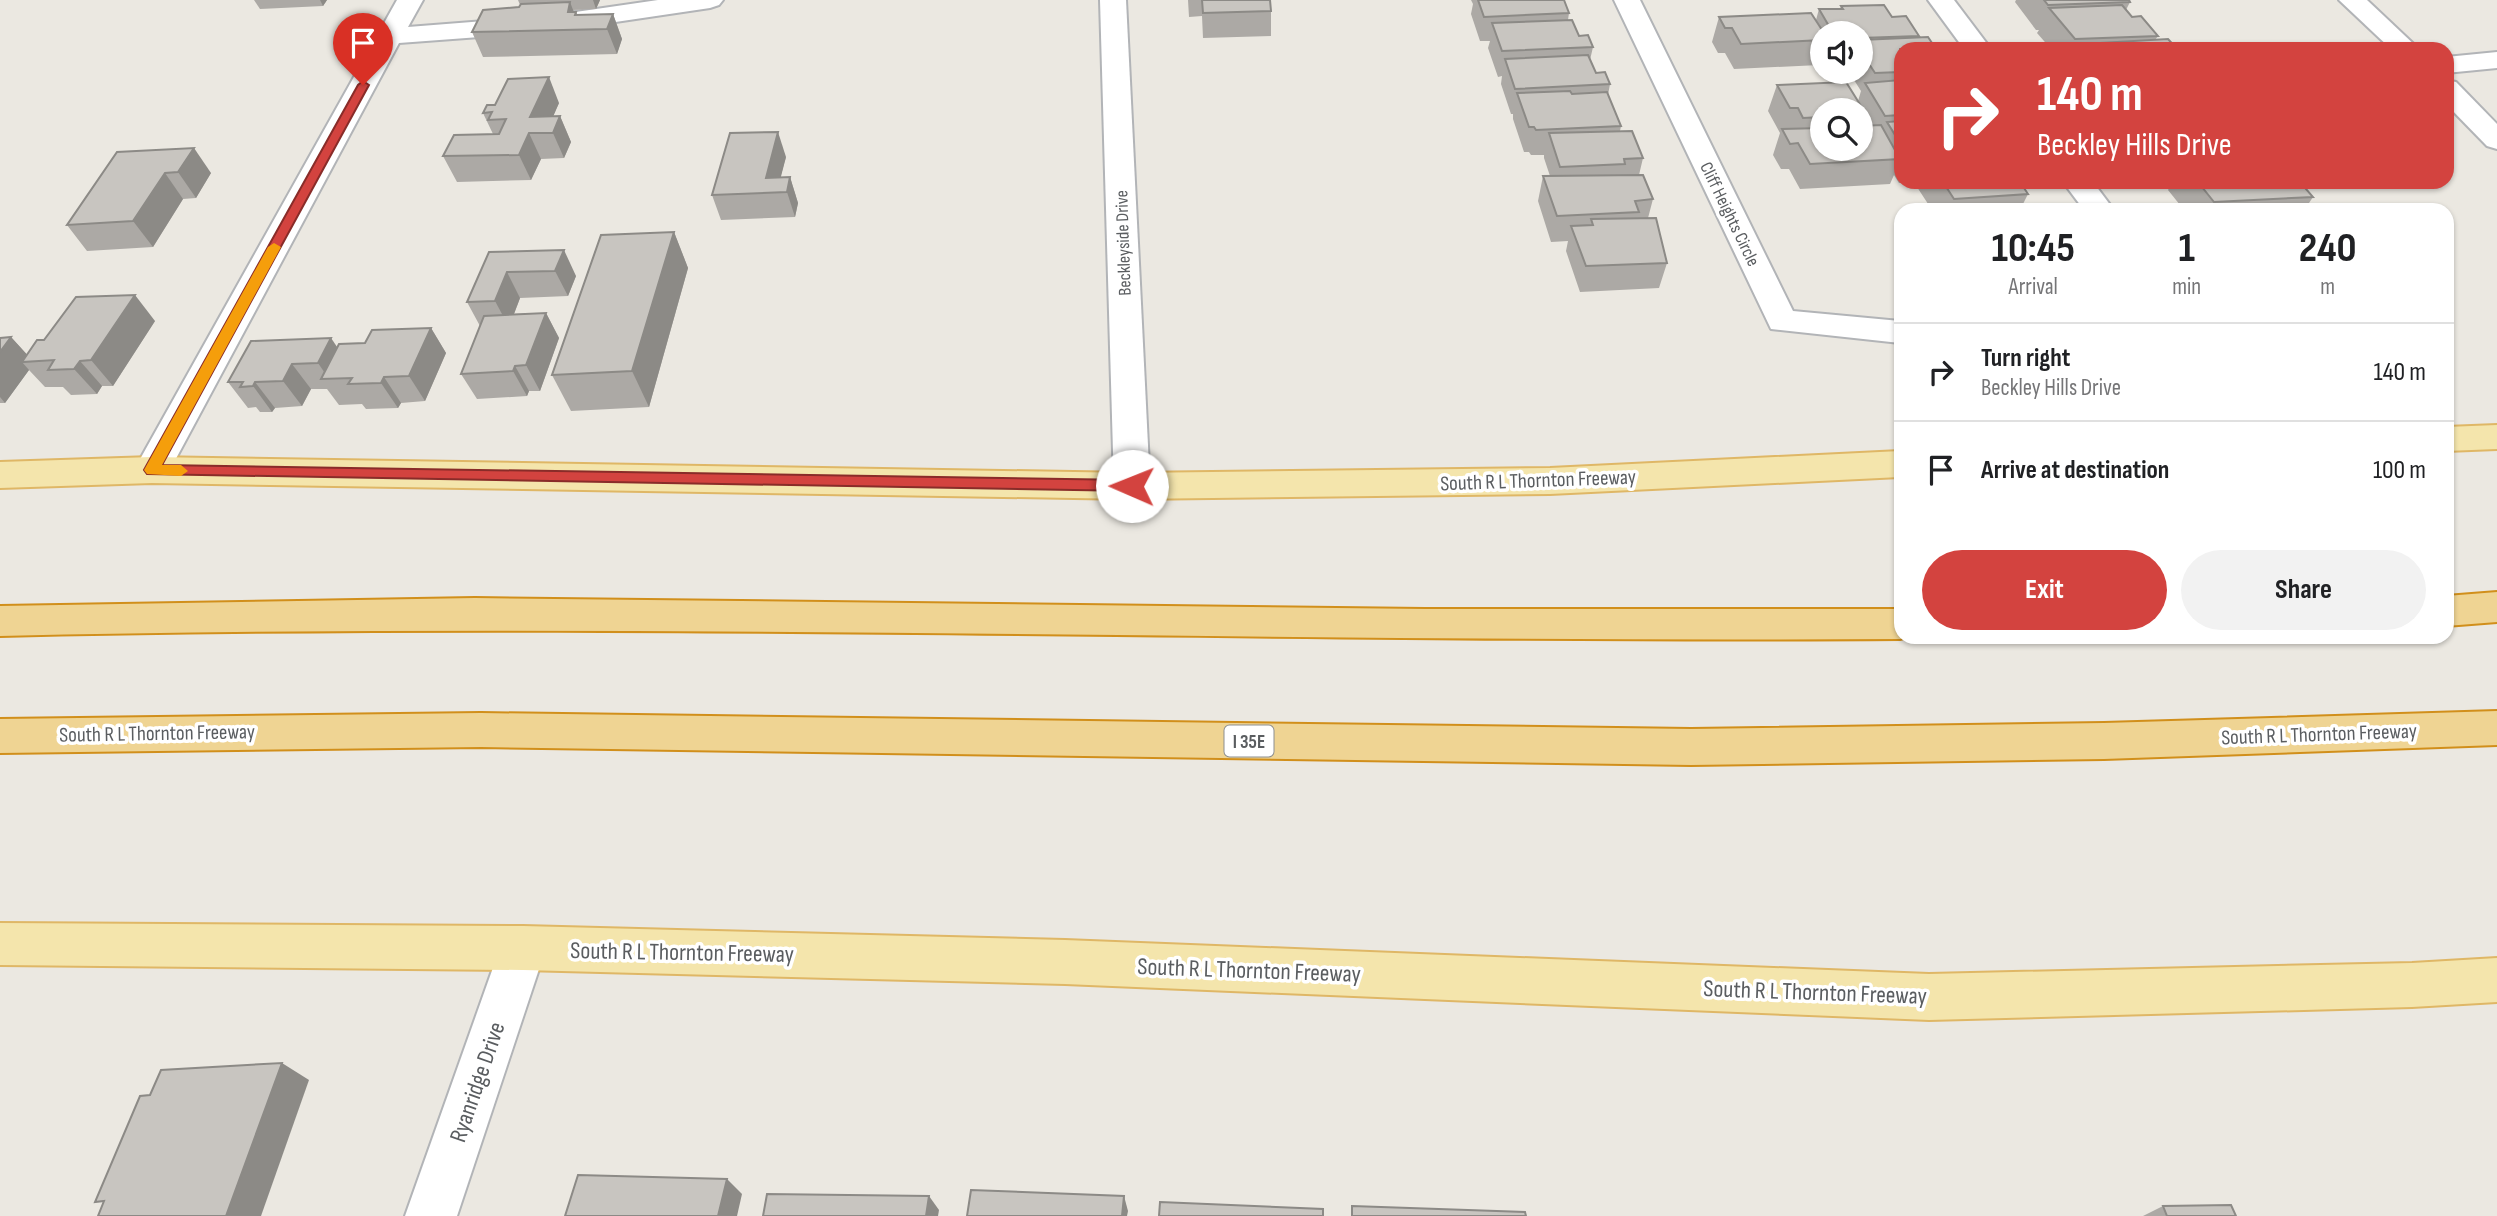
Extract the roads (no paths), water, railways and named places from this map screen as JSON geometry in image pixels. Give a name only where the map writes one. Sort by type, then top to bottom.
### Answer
[{"type":"highway","points":[[2454,610],[2497,607]]},
{"type":"highway","points":[[0,621],[160,616],[538,612],[1647,626],[1894,624]]},
{"type":"highway","name":"South R L Thornton Freeway","points":[[0,736],[481,730],[1691,747],[2090,741],[2497,728]]},
{"type":"main road","points":[[2454,439],[2497,437]]},
{"type":"main road","name":"South R L Thornton Freeway","points":[[0,475],[152,470],[1132,486],[1550,481],[1894,464]]},
{"type":"main road","name":"South R L Thornton Freeway","points":[[0,944],[523,948],[1065,962],[1928,997],[2412,985],[2497,980]]},
{"type":"street","points":[[152,470],[410,0]]},
{"type":"street","points":[[390,36],[548,24],[710,0]]},
{"type":"street","name":"Beckleyside Drive","points":[[1113,0],[1132,486]]},
{"type":"street","name":"Cliff Heights Circle","points":[[1627,0],[1783,321],[1894,331]]},
{"type":"street","points":[[1941,0],[1973,42]]},
{"type":"street","points":[[2351,0],[2398,42]]},
{"type":"street","points":[[2454,64],[2497,60]]},
{"type":"street","points":[[2454,96],[2497,140]]},
{"type":"street","name":"Ryanridge Drive","points":[[430,1216],[523,948]]}]
